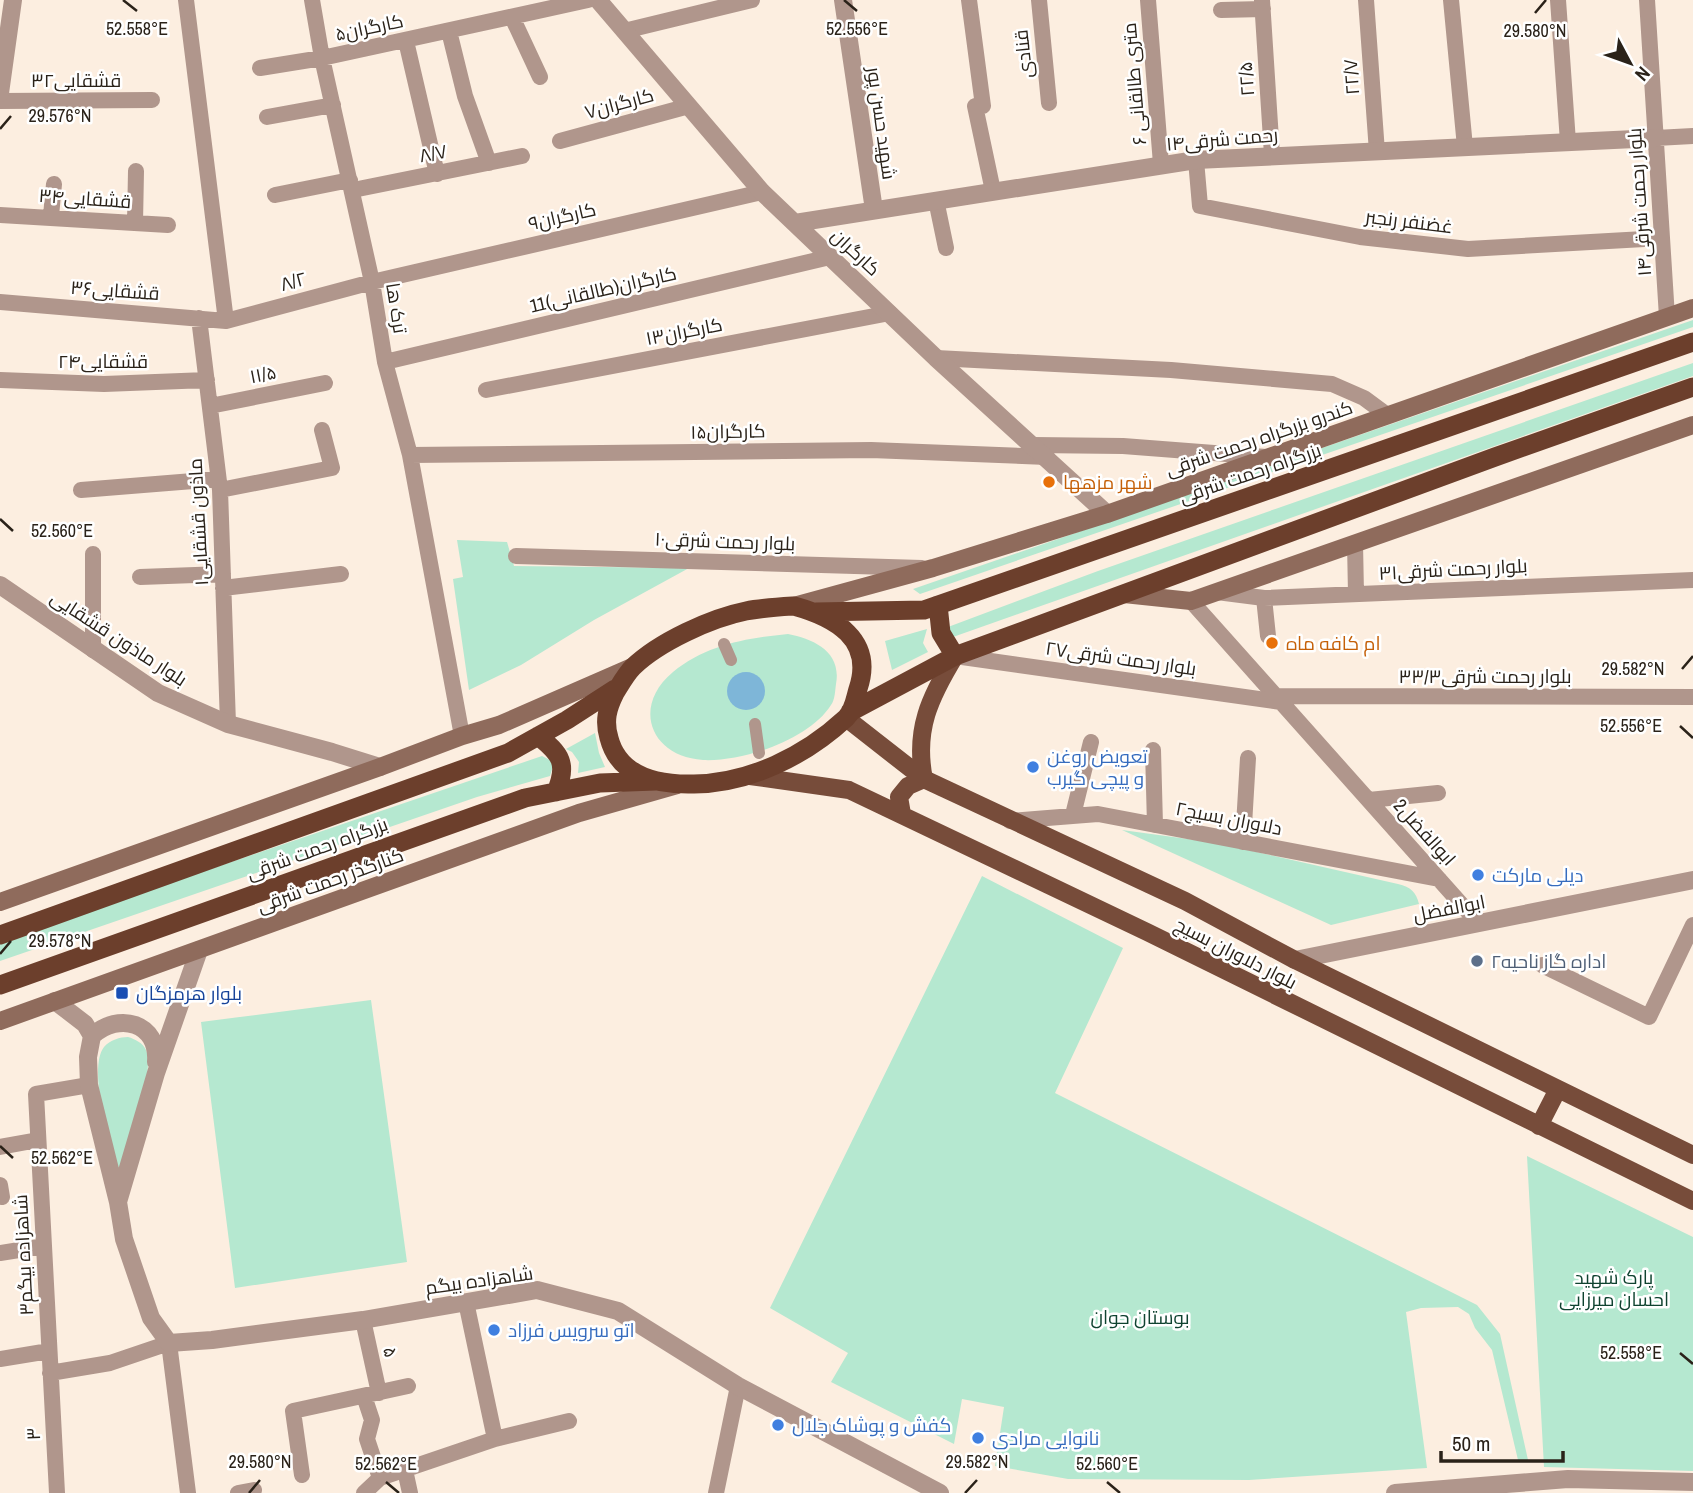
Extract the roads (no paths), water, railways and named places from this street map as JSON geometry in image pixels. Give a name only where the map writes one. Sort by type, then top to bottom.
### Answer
[{"type":"highway","name":"بزرگراه رحمت شرقی","points":[[816,612],[923,610],[1693,342]]},
{"type":"highway","points":[[848,715],[862,677],[861,658],[853,639],[840,624],[816,612],[794,606],[749,610],[669,641],[632,667],[606,709],[607,732],[612,753],[636,774],[677,785],[720,783],[750,776],[802,752],[848,715],[954,656],[1693,387]]},
{"type":"highway","points":[[938,605],[941,633],[954,656]]},
{"type":"highway","name":"بزرگراه رحمت شرقی","points":[[0,935],[508,753],[619,687]]},
{"type":"highway","points":[[538,736],[559,756],[563,768],[556,792]]},
{"type":"highway","name":"بزرگراه رحمت شرقی","points":[[0,985],[512,803],[600,783],[656,781]]},
{"type":"main road","name":"کندرو بزرگراه رحمت شرقی","points":[[794,606],[933,568],[1107,514],[1693,307]]},
{"type":"main road","points":[[1124,593],[1191,601],[1693,425]]},
{"type":"main road","points":[[902,814],[899,797],[908,786],[925,779],[920,758],[922,730],[939,684],[954,656]]},
{"type":"main road","points":[[0,902],[499,725],[632,667]]},
{"type":"main road","name":"بلوار دلاوران بسیج","points":[[848,715],[925,779],[1185,901],[1295,960],[1693,1155]]},
{"type":"main road","name":"بلوار دلاوران بسیج","points":[[750,776],[849,790],[1147,932],[1693,1201]]},
{"type":"main road","name":"کنارگذر رحمت شرقی","points":[[0,1021],[579,813],[677,785]]},
{"type":"main road","points":[[1539,1126],[1558,1089]]},
{"type":"street","points":[[0,93],[13,0]]},
{"type":"street","points":[[186,0],[226,321]]},
{"type":"street","name":"ترک ها","points":[[312,0],[322,58],[372,282],[384,362],[410,455],[462,736]]},
{"type":"street","name":"کارگران۵","points":[[260,68],[322,58],[588,0]]},
{"type":"street","name":"کارگران","points":[[597,0],[762,192],[936,358],[1107,514]]},
{"type":"street","points":[[624,31],[752,0]]},
{"type":"street","name":"شهید حسن پور","points":[[843,0],[874,210]]},
{"type":"street","points":[[969,0],[979,106],[993,191]]},
{"type":"street","name":"قنادی","points":[[1039,0],[1049,103]]},
{"type":"street","name":"۶ متری طالقانی","points":[[1148,0],[1161,164]]},
{"type":"street","name":"۲۲/۷","points":[[1366,0],[1377,152]]},
{"type":"street","points":[[1451,0],[1465,147]]},
{"type":"street","points":[[1558,0],[1569,142]]},
{"type":"street","name":"بلوار رحمت شرقی۱۴","points":[[1647,0],[1667,317]]},
{"type":"street","points":[[1221,10],[1262,4]]},
{"type":"street","name":"۲۲/۵","points":[[1262,4],[1272,155]]},
{"type":"street","points":[[512,17],[540,77]]},
{"type":"street","points":[[449,31],[465,96],[489,163]]},
{"type":"street","points":[[406,40],[437,174]]},
{"type":"street","name":"قشقایی۳۲","points":[[0,101],[152,100]]},
{"type":"street","points":[[267,117],[332,105]]},
{"type":"street","name":"کارگران۷","points":[[560,141],[689,107]]},
{"type":"street","points":[[1656,138],[1693,136]]},
{"type":"street","name":"۱۴رحمت شرقی","points":[[795,223],[1196,160],[1656,138]]},
{"type":"street","name":"۸/۷","points":[[275,195],[437,174],[522,156]]},
{"type":"street","name":"غضنفر رنجبر","points":[[1196,160],[1200,206],[1360,237],[1468,249],[1662,237]]},
{"type":"street","points":[[135,223],[136,171]]},
{"type":"street","points":[[51,216],[54,184]]},
{"type":"street","name":"کارگران۹","points":[[372,282],[762,192]]},
{"type":"street","points":[[936,200],[946,247]]},
{"type":"street","name":"قشقایی۳۴","points":[[0,215],[168,225]]},
{"type":"street","name":"11کارگران(طالقانی)","points":[[384,362],[830,257]]},
{"type":"street","name":"۸/۲","points":[[226,321],[372,282]]},
{"type":"street","name":"قشقایی۳۶","points":[[0,302],[226,321]]},
{"type":"street","name":"کارگران۱۳","points":[[486,390],[890,313]]},
{"type":"street","name":"ماذون قشقایی۱","points":[[199,318],[219,484],[229,724]]},
{"type":"street","points":[[936,358],[1171,370],[1332,384],[1364,398],[1387,415]]},
{"type":"street","name":"قشقایی۲۴","points":[[0,380],[104,384],[206,380]]},
{"type":"street","name":"۱۱/۵","points":[[210,406],[325,383]]},
{"type":"street","points":[[81,490],[219,484],[332,468],[322,430]]},
{"type":"street","points":[[1033,445],[1123,446],[1269,457]]},
{"type":"street","name":"۱۵کارگران","points":[[410,455],[871,450],[1047,457]]},
{"type":"street","points":[[1355,543],[1356,594]]},
{"type":"street","points":[[93,554],[93,650]]},
{"type":"street","name":"۱۰بلوار رحمت شرقی","points":[[516,556],[933,568]]},
{"type":"street","points":[[140,577],[223,581],[341,575]]},
{"type":"street","name":"بلوار رحمت شرقی۳۱","points":[[1215,592],[1264,598],[1693,580]]},
{"type":"street","name":"بلوار ماذون قشقایی","points":[[0,585],[158,693],[229,724],[380,767]]},
{"type":"street","points":[[1264,598],[1268,636]]},
{"type":"street","name":"ابوالفضل2","points":[[1191,601],[1478,923]]},
{"type":"street","points":[[724,645],[731,660]]},
{"type":"street","name":"بلوار رحمت شرقی۲۷","points":[[954,656],[1279,699]]},
{"type":"street","name":"بلوار رحمت شرقی۳۳/۳","points":[[1279,699],[1693,697]]},
{"type":"street","points":[[755,724],[760,753]]},
{"type":"street","points":[[1073,815],[1091,743]]},
{"type":"street","points":[[1153,750],[1155,825]]},
{"type":"street","points":[[1243,842],[1248,758]]},
{"type":"street","points":[[1369,800],[1438,793]]},
{"type":"street","name":"دلاوران بسیج۲","points":[[1010,821],[1098,814],[1439,879]]},
{"type":"street","name":"ابوالفضل","points":[[1295,960],[1693,880]]},
{"type":"street","points":[[1542,965],[1649,1017],[1693,925]]},
{"type":"street","points":[[118,1202],[156,1073],[199,950]]},
{"type":"street","points":[[55,1001],[85,1024],[92,1036]]},
{"type":"street","points":[[156,1073],[156,1045],[150,1034],[141,1027],[123,1022],[112,1023],[92,1036],[88,1057],[89,1085],[135,1277],[151,1318],[169,1343],[188,1493]]},
{"type":"street","name":"۳شاهزاده بیگم","points":[[50,1373],[36,1094],[89,1085]]},
{"type":"street","points":[[0,1147],[38,1140]]},
{"type":"street","points":[[0,1253],[44,1246]]},
{"type":"street","name":"شاهزاده بیگم","points":[[169,1343],[363,1320],[537,1290],[618,1311],[738,1386],[940,1493]]},
{"type":"street","points":[[466,1302],[495,1439]]},
{"type":"street","name":"۵","points":[[363,1320],[372,1420],[366,1439],[380,1478]]},
{"type":"street","points":[[50,1373],[110,1363],[169,1343]]},
{"type":"street","points":[[0,1359],[49,1351]]},
{"type":"street","name":"۳","points":[[50,1373],[57,1493]]},
{"type":"street","points":[[302,1475],[293,1410],[408,1386]]},
{"type":"street","points":[[716,1493],[738,1386]]},
{"type":"street","points":[[364,1493],[380,1478],[495,1439],[569,1421]]},
{"type":"street","points":[[405,1470],[410,1493]]},
{"type":"street","points":[[1395,1493],[1519,1487],[1568,1479],[1693,1482]]},
{"type":"water","points":[[746,672],[760,677],[765,691],[760,705],[746,710],[732,705],[727,691],[732,677]]},
{"type":"place","name":"شهر مزهها","points":[[1049,482]]},
{"type":"place","name":"ام کافه ماه","points":[[1272,643]]},
{"type":"place","name":"تعویض روغن و پیچی گیرب","points":[[1033,767]]},
{"type":"place","name":"دیلی مارکت","points":[[1478,875]]},
{"type":"place","name":"اداره گاز ناحیه۲","points":[[1477,961]]},
{"type":"place","name":"بلوار هرمزگان","points":[[122,993]]},
{"type":"place","name":"اتو سرویس فرزاد","points":[[494,1330]]},
{"type":"place","name":"کفش و پوشاک جلال","points":[[778,1425]]},
{"type":"place","name":"نانوایی مرادی","points":[[978,1438]]},
{"type":"park label","name":"پارک شهید احسان میرزایی","points":[[1614,1288]]},
{"type":"park label","name":"بوستان جوان","points":[[1140,1317]]}]
